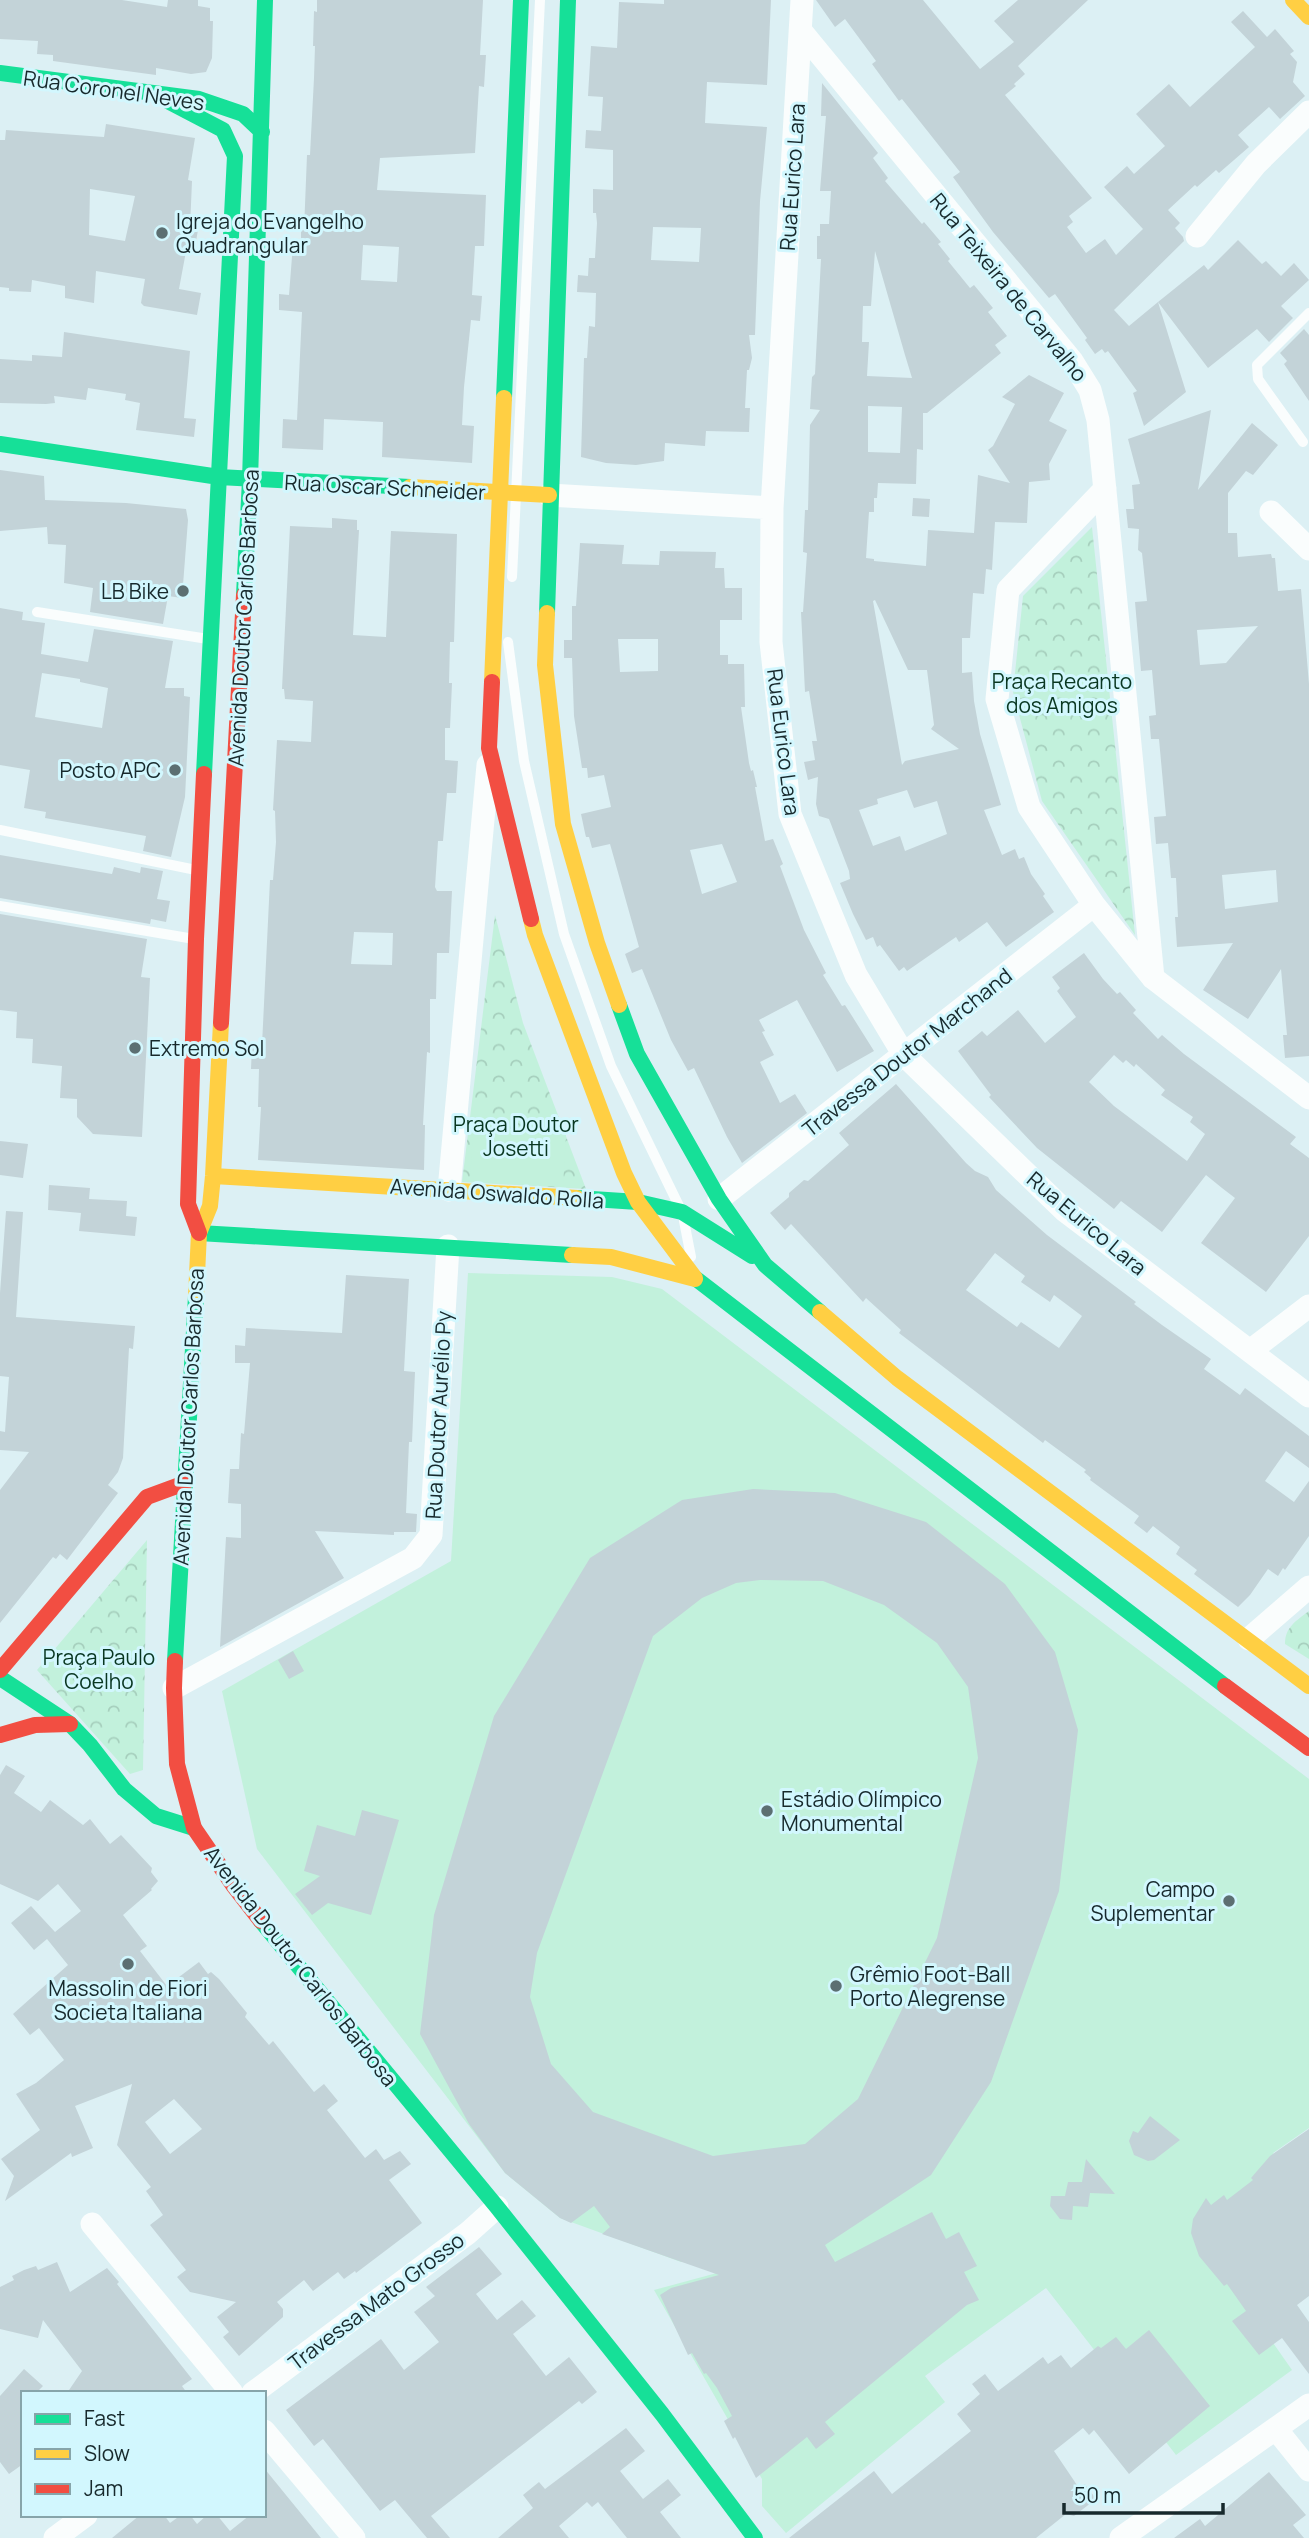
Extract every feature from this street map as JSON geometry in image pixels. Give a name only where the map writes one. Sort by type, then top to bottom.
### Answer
[{"type":"street","name":"Avenida Doutor Carlos Barbosa","points":[[265,0],[250,480],[213,1176],[210,1206],[199,1233],[184,1483],[174,1688],[177,1764],[194,1828],[233,1885],[497,2207],[662,2414],[755,2538]]},
{"type":"street","points":[[449,1190],[489,748],[521,0]]},
{"type":"street","points":[[568,0],[545,665],[563,824],[597,943],[636,1054],[719,1199],[765,1265],[897,1378],[1309,1686]]},
{"type":"street","name":"Rua Eurico Lara","points":[[802,0],[772,508],[771,642],[790,814],[856,975],[904,1055],[1063,1210],[1309,1396]]},
{"type":"street","points":[[1293,0],[1309,17]]},
{"type":"street","name":"Rua Teixeira de Carvalho","points":[[801,31],[1072,361],[1093,400],[1098,420],[1105,489]]},
{"type":"street","name":"Rua Coronel Neves","points":[[0,73],[200,100],[243,114],[262,132]]},
{"type":"street","name":"Avenida Doutor Carlos Barbosa","points":[[156,95],[223,130],[235,156],[196,939],[188,1203],[199,1233]]},
{"type":"street","points":[[1197,236],[1256,164],[1309,112]]},
{"type":"street","name":"Rua Oscar Schneider","points":[[0,444],[250,480],[772,508]]},
{"type":"street","points":[[1105,489],[1008,590],[998,699],[1029,807],[1094,905],[1153,978],[1309,1098]]},
{"type":"street","points":[[1105,489],[1153,978]]},
{"type":"street","points":[[1271,512],[1309,549]]},
{"type":"street","points":[[489,748],[535,935],[590,1086],[638,1202],[695,1279],[1309,1748]]},
{"type":"street","name":"Travessa Doutor Marchand","points":[[719,1199],[1094,905]]},
{"type":"street","name":"Avenida Oswaldo Rolla","points":[[213,1176],[638,1202],[682,1212],[765,1265]]},
{"type":"street","points":[[199,1233],[611,1257],[695,1279]]},
{"type":"street","name":"Rua Doutor Aurélio Py","points":[[174,1688],[413,1558],[431,1535],[448,1246]]},
{"type":"street","points":[[1250,1351],[1309,1307]]},
{"type":"street","points":[[0,1670],[147,1497],[184,1483]]},
{"type":"street","points":[[1249,1639],[1309,1587]]},
{"type":"street","points":[[0,1678],[70,1724],[124,1789],[156,1816],[194,1828]]},
{"type":"street","points":[[0,1735],[35,1724],[70,1724]]},
{"type":"street","name":"Travessa Mato Grosso","points":[[256,2391],[468,2233],[497,2207]]},
{"type":"street","points":[[92,2224],[230,2391]]},
{"type":"street","points":[[1121,2538],[1309,2405]]},
{"type":"street","points":[[1276,2429],[1309,2470]]},
{"type":"street","points":[[266,2433],[355,2538]]},
{"type":"street","points":[[55,2538],[83,2517]]},
{"type":"lane","points":[[511,584],[540,0]]},
{"type":"lane","points":[[1303,442],[1258,379],[1256,372],[1257,365],[1309,313]]},
{"type":"lane","points":[[37,612],[211,639]]},
{"type":"lane","points":[[508,636],[524,761],[564,934],[611,1066],[682,1212],[695,1279]]},
{"type":"lane","points":[[489,748],[508,649]]},
{"type":"lane","points":[[0,830],[199,871]]},
{"type":"lane","points":[[0,906],[196,939]]},
{"type":"green space","name":"Praça Recanto dos Amigos","points":[[1092,527],[1135,935],[1042,801],[1013,692],[1023,596]]},
{"type":"green space","name":"Praça Doutor Josetti","points":[[495,915],[523,1023],[586,1189],[462,1182]]},
{"type":"green space","points":[[473,1129],[566,1134],[563,1187],[470,1182]]},
{"type":"green space","name":"Grêmio Foot-Ball Porto Alegrense","points":[[468,1273],[612,1277],[662,1289],[1309,1779],[1309,2128],[1273,2153],[1301,2188],[1213,2257],[1292,2370],[1176,2455],[1046,2288],[925,2376],[945,2402],[786,2533],[762,2506],[762,2479],[654,2290],[769,2259],[681,2262],[560,2218],[505,2173],[257,1849],[222,1691],[451,1561]]},
{"type":"green space","name":"Praça Paulo Coelho","points":[[147,1540],[143,1770],[130,1774],[37,1670]]},
{"type":"green space","points":[[1309,1611],[1309,1659],[1285,1644],[1285,1638],[1296,1621]]},
{"type":"building","points":[[0,0],[122,0],[167,7],[168,0],[198,0],[198,6],[210,8],[210,21],[213,21],[212,58],[206,72],[191,74],[156,68],[156,75],[53,61],[53,55],[37,54],[38,41],[0,39]]},
{"type":"building","points":[[317,0],[483,0],[480,55],[486,55],[484,87],[479,86],[475,153],[380,158],[377,190],[486,195],[484,246],[475,246],[472,295],[482,296],[480,321],[471,320],[462,425],[474,426],[472,463],[382,457],[383,422],[324,419],[323,450],[282,448],[283,419],[297,420],[302,312],[279,310],[279,294],[289,295],[293,244],[301,244],[301,230],[304,230],[314,78],[314,11],[317,12]],"holes":[[[363,245],[399,247],[397,282],[361,280]]]},
{"type":"building","points":[[664,0],[771,0],[767,85],[707,82],[705,123],[767,127],[760,201],[755,335],[749,335],[752,358],[747,370],[745,408],[750,408],[749,432],[706,431],[705,446],[665,443],[664,461],[636,465],[606,463],[581,457],[584,358],[587,358],[589,326],[595,327],[596,293],[577,292],[578,275],[588,276],[589,258],[595,258],[597,223],[596,213],[593,213],[593,189],[613,190],[613,150],[585,148],[586,130],[601,131],[603,97],[588,96],[591,46],[617,48],[619,2],[664,4]],"holes":[[[653,227],[701,228],[699,262],[651,260]]]},
{"type":"building","points":[[816,0],[923,0],[980,69],[1014,42],[994,21],[1018,0],[1088,0],[1018,66],[1025,74],[1005,95],[1092,198],[1069,216],[1073,222],[1067,227],[1086,253],[1105,239],[1116,255],[1143,229],[1104,187],[1127,166],[1134,174],[1165,146],[1136,114],[1169,84],[1190,107],[1255,47],[1231,22],[1243,11],[1267,37],[1275,29],[1294,51],[1290,54],[1297,62],[1293,82],[1305,96],[1280,119],[1269,107],[1238,135],[1249,147],[1219,173],[1216,170],[1197,187],[1195,185],[1168,210],[1180,223],[1175,228],[1184,241],[1114,310],[1129,326],[1158,302],[1186,392],[1144,426],[1133,393],[1137,391],[1108,351],[1105,353],[1102,349],[1095,354],[1085,340],[1087,338],[1055,294],[1049,298],[993,232],[953,177],[960,172],[902,99],[899,101],[872,64],[876,61],[845,19],[835,27]]},
{"type":"building","points":[[822,83],[878,153],[873,158],[888,178],[885,181],[941,242],[938,244],[950,259],[948,261],[970,288],[974,285],[993,308],[988,312],[1007,336],[995,345],[1001,353],[927,413],[923,413],[923,450],[917,449],[916,484],[878,483],[874,512],[869,512],[866,558],[926,566],[928,530],[974,533],[978,475],[1010,483],[988,450],[993,446],[1015,404],[1002,397],[1029,375],[1064,393],[1049,421],[1067,430],[1049,464],[1050,480],[1029,482],[1027,523],[995,522],[992,570],[986,569],[984,594],[973,593],[970,638],[962,638],[962,673],[972,672],[980,734],[1001,805],[984,810],[1002,855],[1015,849],[1019,859],[1024,857],[1054,912],[1006,947],[987,922],[959,942],[956,937],[907,971],[904,967],[899,971],[880,945],[877,947],[873,937],[866,940],[853,914],[840,883],[850,879],[849,871],[829,819],[819,816],[816,804],[818,777],[808,780],[804,762],[815,760],[812,741],[817,741],[809,691],[805,692],[801,612],[807,553],[803,552],[805,510],[808,510],[810,425],[820,410],[810,409],[812,377],[815,374],[821,259],[817,259],[817,236],[820,236],[820,224],[829,224],[831,191],[820,191],[826,116],[821,116]],"holes":[[[875,251],[912,378],[867,376],[869,342],[862,342],[863,306],[871,306]],[[868,406],[902,407],[900,453],[868,452]],[[875,600],[908,670],[927,670],[934,725],[931,729],[959,749],[905,761],[902,765],[873,601]],[[907,790],[914,808],[937,801],[947,834],[905,851],[900,836],[873,846],[859,810],[878,804],[877,799]]]},
{"type":"building","points":[[106,124],[195,138],[188,180],[192,181],[190,228],[198,230],[195,247],[187,246],[179,289],[201,293],[197,315],[144,306],[141,303],[145,279],[96,271],[94,303],[65,298],[65,286],[32,280],[31,292],[9,291],[9,288],[0,287],[0,140],[5,140],[6,130],[104,137]],"holes":[[[90,189],[135,196],[125,241],[89,235]]]},
{"type":"building","points":[[1238,240],[1262,264],[1266,261],[1281,276],[1294,263],[1309,280],[1281,306],[1293,318],[1269,342],[1257,329],[1208,368],[1158,302],[1204,265],[1208,270]]},
{"type":"building","points":[[1304,329],[1309,335],[1309,401],[1284,364],[1287,361],[1280,353]]},
{"type":"building","points":[[64,332],[190,351],[184,418],[196,419],[194,437],[136,430],[140,403],[125,400],[126,394],[88,388],[86,400],[54,396],[55,403],[0,403],[0,359],[32,361],[32,355],[62,357]]},
{"type":"building","points":[[1211,410],[1198,490],[1252,423],[1278,445],[1253,475],[1246,471],[1228,493],[1228,533],[1237,533],[1238,557],[1271,554],[1272,558],[1275,558],[1278,591],[1301,589],[1309,684],[1309,1056],[1285,1058],[1283,1035],[1287,1035],[1281,969],[1248,1019],[1203,990],[1233,943],[1177,947],[1176,878],[1171,878],[1168,843],[1156,844],[1154,817],[1166,816],[1159,739],[1151,739],[1149,716],[1156,715],[1152,670],[1141,671],[1135,602],[1147,601],[1142,553],[1138,550],[1139,529],[1128,528],[1126,509],[1134,509],[1132,485],[1140,484],[1128,439]],"holes":[[[1258,626],[1226,663],[1200,665],[1197,630]],[[1276,870],[1278,902],[1225,909],[1222,875]]]},
{"type":"building","points":[[0,470],[44,476],[45,500],[126,503],[186,509],[188,520],[182,598],[168,596],[163,624],[90,612],[93,588],[64,583],[66,545],[48,544],[47,527],[0,531]]},
{"type":"building","points":[[913,498],[930,499],[929,517],[912,516]]},
{"type":"building","points":[[332,518],[357,520],[359,530],[353,635],[386,637],[391,531],[457,534],[454,642],[450,642],[450,728],[445,728],[445,760],[458,761],[456,793],[447,793],[443,841],[438,841],[435,887],[437,891],[452,891],[449,953],[437,953],[436,999],[430,999],[430,1053],[427,1052],[423,1125],[424,1170],[258,1160],[261,1107],[258,1107],[259,1069],[251,1069],[252,1045],[262,1045],[270,880],[273,880],[276,842],[273,810],[277,740],[311,742],[313,701],[285,699],[282,689],[290,526],[332,528]],"holes":[[[354,932],[393,933],[392,965],[351,964]]]},
{"type":"building","points":[[580,543],[624,545],[622,564],[659,565],[660,551],[716,552],[715,568],[724,568],[725,588],[742,588],[742,620],[720,620],[720,655],[728,655],[728,664],[744,664],[745,707],[741,707],[765,841],[773,839],[804,930],[826,973],[823,975],[874,1051],[837,1072],[797,1000],[759,1020],[774,1055],[760,1062],[780,1103],[795,1094],[807,1113],[742,1163],[694,1068],[688,1071],[671,1040],[642,969],[632,973],[625,954],[639,947],[610,844],[592,848],[589,837],[586,837],[581,814],[611,807],[604,775],[588,778],[587,768],[582,768],[574,716],[572,658],[564,658],[564,640],[572,640],[572,606],[576,606]],"holes":[[[618,639],[658,639],[658,671],[620,672]],[[722,844],[737,882],[702,894],[690,850]]]},
{"type":"building","points":[[0,608],[23,612],[22,620],[45,623],[41,654],[88,662],[94,629],[173,641],[165,688],[184,688],[184,696],[190,697],[185,797],[171,857],[143,851],[146,836],[45,818],[46,812],[24,808],[30,770],[0,765]],"holes":[[[42,673],[80,679],[80,682],[108,688],[102,728],[35,717]]]},
{"type":"building","points":[[0,855],[112,874],[114,867],[140,873],[141,867],[163,871],[157,899],[170,901],[166,922],[151,919],[150,924],[0,898]]},
{"type":"building","points":[[0,914],[147,939],[141,977],[150,978],[142,1137],[93,1134],[77,1117],[77,1099],[60,1098],[62,1066],[32,1063],[33,1039],[16,1038],[17,1012],[0,1010]]},
{"type":"building","points":[[1084,953],[1103,979],[1117,994],[1120,992],[1136,1010],[1133,1013],[1158,1039],[1162,1035],[1296,1137],[1290,1144],[1309,1158],[1309,1236],[1266,1292],[1201,1243],[1235,1198],[1206,1175],[1162,1232],[1121,1201],[1114,1209],[1037,1148],[989,1097],[991,1095],[958,1051],[982,1031],[987,1036],[1018,1010],[1045,1043],[1076,1017],[1057,991],[1060,988],[1052,977]],"holes":[[[1114,1055],[1123,1063],[1126,1060],[1134,1067],[1136,1064],[1165,1090],[1161,1095],[1193,1117],[1190,1122],[1205,1134],[1187,1161],[1114,1106],[1089,1082]]]},
{"type":"building","points":[[896,1084],[966,1163],[988,1177],[996,1190],[1047,1235],[1136,1302],[1134,1304],[1211,1359],[1204,1369],[1240,1395],[1245,1388],[1309,1436],[1309,1468],[1286,1451],[1265,1481],[1294,1502],[1309,1481],[1309,1536],[1285,1570],[1283,1568],[1278,1576],[1268,1569],[1238,1607],[1194,1574],[1197,1570],[1176,1554],[1180,1547],[1153,1526],[1147,1533],[1134,1523],[1139,1516],[1090,1480],[1084,1472],[1086,1470],[1045,1440],[1043,1443],[899,1333],[901,1330],[866,1298],[863,1302],[791,1224],[785,1230],[770,1213],[804,1180],[808,1181],[849,1145],[839,1133]],"holes":[[[995,1253],[1025,1276],[1021,1282],[1050,1302],[1054,1295],[1082,1316],[1059,1348],[1021,1322],[1017,1327],[966,1290]]]},
{"type":"building","points":[[0,1141],[28,1144],[23,1178],[0,1175]]},
{"type":"building","points":[[49,1185],[90,1188],[89,1199],[127,1201],[126,1216],[137,1217],[135,1236],[79,1231],[81,1213],[48,1210]]},
{"type":"building","points":[[6,1211],[23,1212],[16,1317],[135,1326],[133,1349],[129,1348],[123,1458],[118,1472],[108,1485],[118,1493],[67,1560],[60,1554],[56,1559],[53,1557],[0,1623],[0,1490],[29,1452],[0,1450],[0,1431],[5,1432],[9,1377],[0,1376],[0,1293]]},
{"type":"building","points":[[346,1275],[409,1279],[404,1371],[415,1372],[406,1513],[417,1514],[416,1532],[394,1532],[394,1535],[315,1531],[344,1578],[220,1647],[226,1537],[241,1538],[241,1504],[228,1503],[230,1469],[239,1469],[250,1363],[235,1363],[235,1345],[245,1346],[246,1328],[342,1333]]},
{"type":"building","points":[[753,1489],[835,1493],[926,1522],[1005,1584],[1055,1652],[1078,1730],[1059,1891],[991,2082],[931,2175],[825,2245],[835,2262],[932,2212],[946,2239],[959,2232],[977,2266],[964,2272],[979,2300],[967,2305],[825,2422],[835,2434],[816,2449],[807,2437],[756,2478],[724,2421],[732,2416],[717,2388],[706,2373],[704,2374],[692,2353],[688,2355],[660,2295],[671,2288],[719,2275],[602,2234],[610,2227],[594,2206],[571,2223],[560,2218],[505,2173],[469,2124],[420,2034],[434,1915],[494,1716],[590,1558],[682,1500]],"holes":[[[760,1580],[823,1581],[884,1605],[937,1643],[968,1687],[978,1758],[937,1938],[858,2099],[805,2144],[713,2156],[593,2112],[551,2064],[530,1997],[537,1953],[653,1636],[702,1598],[736,1583]]]},
{"type":"building","points":[[293,1651],[304,1671],[289,1679],[278,1660]]},
{"type":"building","points":[[6,1765],[25,1776],[14,1793],[41,1812],[50,1800],[83,1825],[90,1819],[110,1844],[121,1835],[152,1868],[151,1872],[158,1881],[152,1890],[123,1915],[147,1946],[140,1951],[167,1986],[199,1962],[208,1974],[211,1972],[219,1979],[247,2013],[245,2017],[269,2045],[273,2041],[314,2092],[324,2084],[338,2101],[327,2110],[365,2158],[376,2149],[384,2160],[400,2151],[411,2164],[389,2180],[422,2223],[356,2273],[355,2271],[344,2279],[338,2272],[313,2291],[304,2280],[277,2302],[283,2309],[283,2317],[239,2356],[223,2337],[229,2332],[217,2317],[236,2302],[190,2292],[177,2277],[186,2270],[150,2225],[163,2215],[146,2191],[151,2187],[117,2145],[132,2084],[75,2106],[93,2148],[72,2157],[71,2153],[5,2201],[14,2176],[1,2159],[40,2130],[16,2094],[36,2083],[64,2060],[39,2028],[30,2035],[13,2014],[68,1965],[47,1939],[34,1950],[11,1923],[31,1906],[55,1932],[81,1911],[58,1884],[38,1901],[0,1884],[0,1775]],"holes":[[[174,2099],[202,2129],[170,2154],[145,2122]]]},
{"type":"building","points":[[362,1810],[399,1820],[371,1915],[328,1903],[312,1915],[295,1894],[320,1876],[304,1871],[317,1825],[355,1836]]},
{"type":"building","points":[[1150,2116],[1180,2140],[1154,2160],[1148,2161],[1134,2155],[1129,2141],[1133,2131],[1138,2133]]},
{"type":"building","points":[[1309,2129],[1309,2296],[1297,2305],[1309,2322],[1309,2374],[1282,2338],[1259,2355],[1232,2321],[1246,2311],[1227,2284],[1224,2286],[1199,2256],[1191,2233],[1193,2219],[1206,2198],[1211,2205],[1224,2195],[1227,2200],[1253,2180],[1251,2178],[1270,2156]]},
{"type":"building","points":[[1086,2159],[1115,2194],[1090,2193],[1088,2207],[1073,2206],[1072,2220],[1060,2219],[1050,2206],[1051,2196],[1065,2196],[1068,2182],[1082,2182]]},
{"type":"building","points":[[479,2247],[502,2274],[476,2294],[497,2320],[522,2300],[536,2316],[513,2334],[546,2376],[569,2357],[597,2392],[582,2404],[579,2401],[431,2516],[450,2538],[427,2538],[395,2500],[380,2511],[323,2439],[314,2446],[286,2410],[381,2339],[404,2370],[439,2342],[414,2312],[435,2296],[426,2287]]},
{"type":"building","points":[[57,2262],[70,2292],[107,2268],[192,2379],[182,2386],[186,2391],[68,2391],[82,2371],[43,2320],[38,2338],[0,2329],[0,2287],[14,2280],[12,2276],[24,2270],[36,2266],[38,2270]]},
{"type":"building","points":[[1149,2330],[1210,2406],[1129,2474],[1094,2430],[1089,2435],[1083,2428],[1054,2451],[1079,2488],[1085,2484],[1096,2499],[1074,2516],[1066,2514],[1036,2538],[789,2538],[874,2471],[892,2494],[971,2431],[957,2414],[980,2394],[972,2384],[985,2374],[998,2391],[1043,2357],[1048,2364],[1061,2355],[1071,2368],[1098,2346],[1101,2348],[1116,2337],[1126,2349]]},
{"type":"building","points":[[24,2369],[43,2386],[38,2391],[21,2391],[21,2465],[9,2474],[0,2462],[0,2396]]},
{"type":"building","points":[[626,2428],[645,2451],[620,2471],[643,2499],[668,2479],[681,2495],[660,2512],[681,2538],[627,2538],[598,2502],[592,2507],[587,2502],[559,2526],[569,2538],[498,2538],[533,2508],[523,2495],[539,2482],[545,2489]]},
{"type":"building","points":[[266,2470],[321,2538],[112,2538],[138,2517],[166,2517],[170,2523],[178,2517],[192,2517],[197,2524],[205,2517],[219,2517],[230,2531],[248,2517],[266,2517]]},
{"type":"building","points":[[1269,2472],[1306,2515],[1293,2525],[1304,2538],[1174,2538],[1200,2519],[1205,2526]]},
{"type":"traffic: fast","points":[[244,595],[265,0]]},
{"type":"traffic: fast","points":[[504,398],[521,0]]},
{"type":"traffic: fast","points":[[547,613],[568,0]]},
{"type":"traffic: fast","points":[[0,73],[199,99],[243,114],[262,132]]},
{"type":"traffic: fast","points":[[156,95],[223,130],[235,156],[204,774]]},
{"type":"traffic: fast","points":[[0,444],[219,477],[410,487]]},
{"type":"traffic: fast","points":[[619,1005],[637,1054],[719,1199],[765,1265],[820,1312]]},
{"type":"traffic: fast","points":[[577,1198],[638,1202],[682,1212],[752,1256]]},
{"type":"traffic: fast","points":[[199,1233],[572,1255]]},
{"type":"traffic: fast","points":[[695,1278],[1225,1686]]},
{"type":"traffic: fast","points":[[175,1661],[196,1296]]},
{"type":"traffic: fast","points":[[0,1678],[70,1724],[124,1789],[156,1816],[194,1828]]},
{"type":"traffic: fast","points":[[261,1921],[497,2207],[662,2414],[755,2538]]},
{"type":"traffic: slow","points":[[1293,0],[1309,17]]},
{"type":"traffic: slow","points":[[492,682],[504,398]]},
{"type":"traffic: slow","points":[[410,487],[549,495]]},
{"type":"traffic: slow","points":[[547,613],[545,665],[563,824],[597,943],[619,1005]]},
{"type":"traffic: slow","points":[[531,919],[624,1173],[638,1202],[695,1278]]},
{"type":"traffic: slow","points":[[196,1296],[199,1233],[210,1206],[213,1176],[221,1023]]},
{"type":"traffic: slow","points":[[213,1176],[577,1198]]},
{"type":"traffic: slow","points":[[572,1255],[611,1257],[695,1279]]},
{"type":"traffic: slow","points":[[820,1312],[897,1378],[1309,1686]]},
{"type":"traffic: jam","points":[[221,1023],[244,595]]},
{"type":"traffic: jam","points":[[492,682],[489,748],[531,919]]},
{"type":"traffic: jam","points":[[199,1233],[188,1204],[204,774]]},
{"type":"traffic: jam","points":[[0,1670],[147,1497],[185,1483]]},
{"type":"traffic: jam","points":[[175,1661],[177,1764],[194,1828],[261,1921]]},
{"type":"traffic: jam","points":[[1225,1686],[1309,1748]]},
{"type":"traffic: jam","points":[[0,1735],[35,1725],[70,1724]]},
{"type":"place","name":"Igreja do Evangelho Quadrangular","points":[[162,233]]},
{"type":"place","name":"LB Bike","points":[[183,591]]},
{"type":"place","name":"Posto APC","points":[[175,770]]},
{"type":"place","name":"Extremo Sol","points":[[135,1048]]},
{"type":"place","name":"Estádio Olímpico Monumental","points":[[767,1811]]},
{"type":"place","name":"Campo Suplementar","points":[[1229,1901]]},
{"type":"place","name":"Massolin de Fiori Societa Italiana","points":[[128,1964]]},
{"type":"place","name":"Grêmio Foot-Ball Porto Alegrense","points":[[836,1986]]}]
